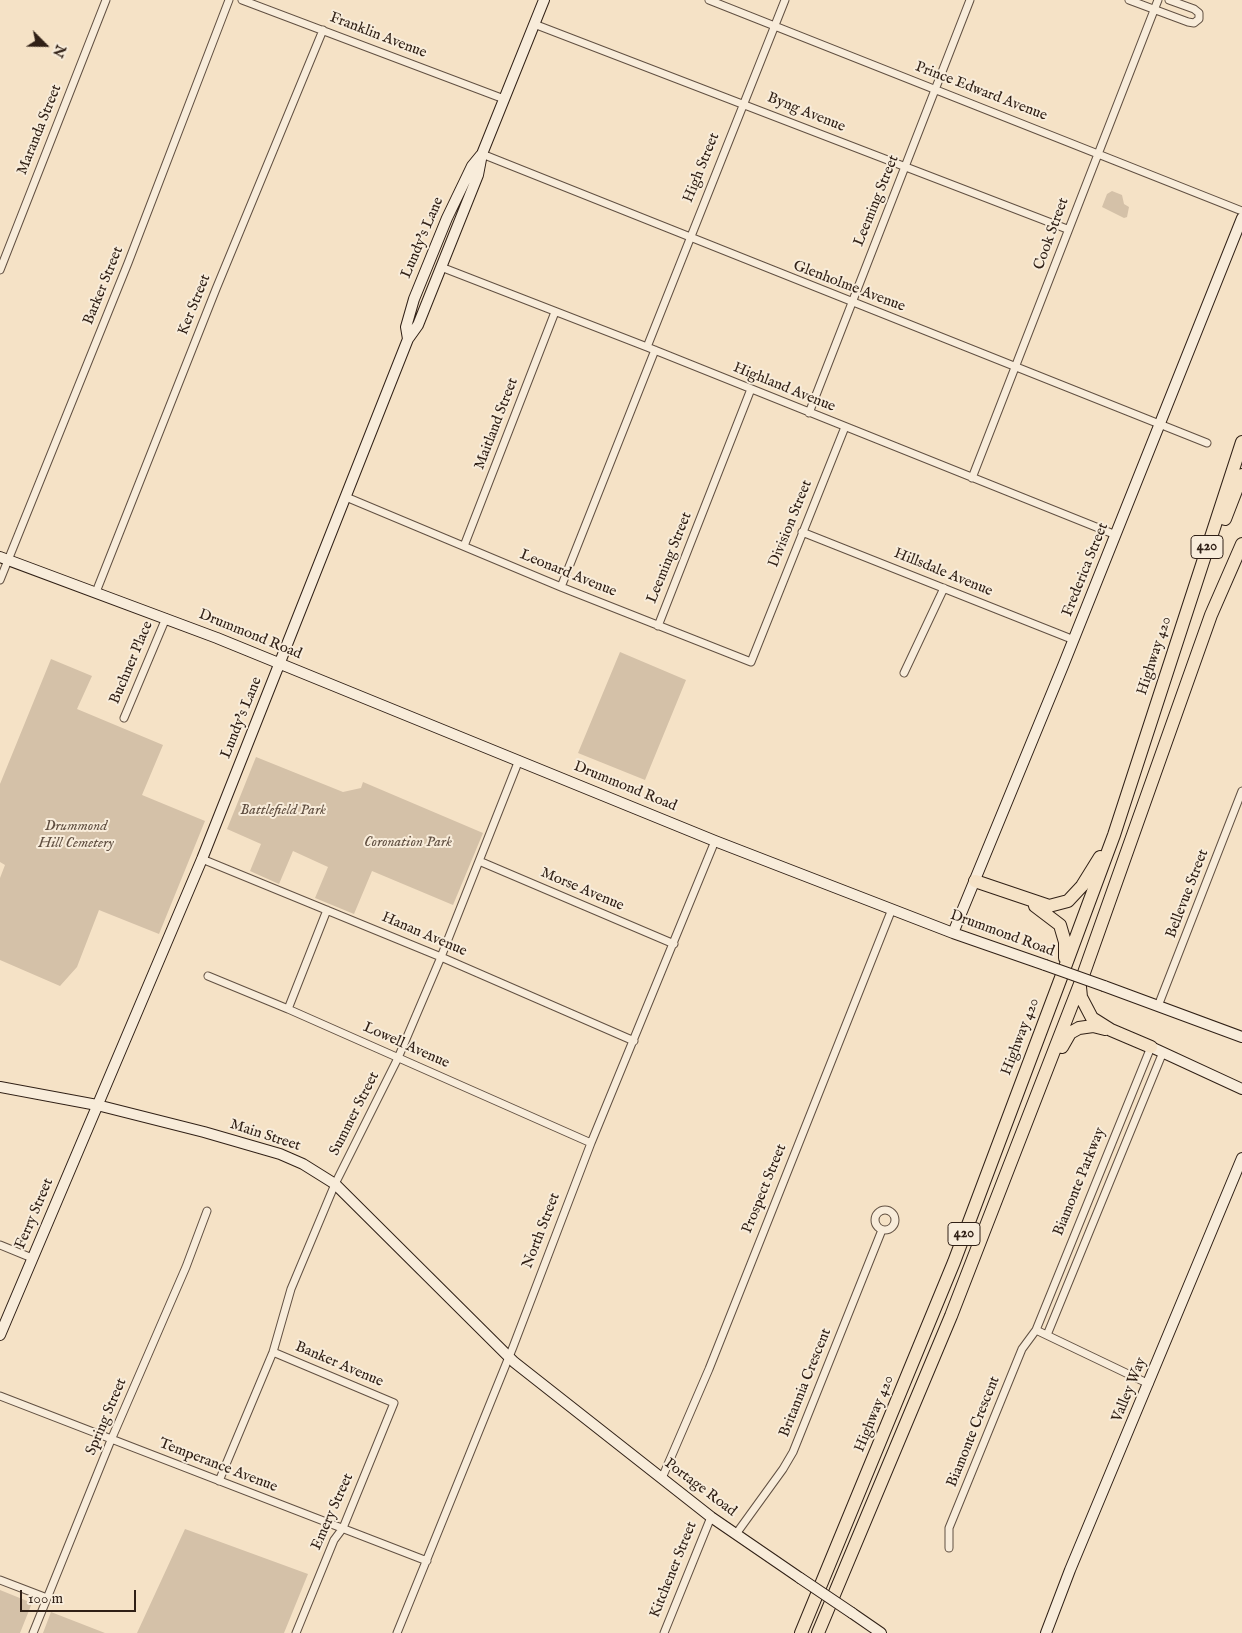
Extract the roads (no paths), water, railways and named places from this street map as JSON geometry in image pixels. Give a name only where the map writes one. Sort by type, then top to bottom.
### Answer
[{"type":"highway","name":"Highway 420","points":[[801,1633],[950,1271],[1065,967],[1114,834],[1242,442]]},
{"type":"highway","points":[[1173,653],[1242,475]]},
{"type":"highway","points":[[1210,615],[1242,533]]},
{"type":"highway","name":"420","points":[[818,1633],[944,1334],[1080,984],[1210,615],[1242,544]]},
{"type":"highway","points":[[975,882],[1024,900],[1049,906],[1068,901],[1082,886],[1114,834]]},
{"type":"highway","points":[[1024,900],[1048,914],[1060,924],[1065,942],[1065,967]]},
{"type":"highway","points":[[1080,984],[1081,997],[1092,1018],[1111,1030],[1157,1050]]},
{"type":"highway","points":[[1046,1072],[1070,1033],[1086,1026],[1111,1030]]},
{"type":"main road","name":"Lundy's Lane","points":[[97,1106],[202,859],[408,339],[418,325],[478,175],[482,154],[544,0]]},
{"type":"main road","name":"Lundy's Lane","points":[[408,339],[407,324],[425,273],[455,200],[472,166],[482,154]]},
{"type":"main road","name":"Frederica Street","points":[[953,933],[1074,640],[1242,218]]},
{"type":"main road","name":"Drummond Road","points":[[4,558],[166,618],[715,840],[953,933],[1242,1037]]},
{"type":"main road","points":[[1157,1050],[1242,1088]]},
{"type":"main road","points":[[1226,1081],[1242,1084]]},
{"type":"main road","name":"Main Street","points":[[0,1087],[97,1106],[284,1155],[300,1162],[335,1184],[509,1357]]},
{"type":"main road","name":"Ferry Street","points":[[0,1335],[97,1106]]},
{"type":"main road","name":"Valley Way","points":[[1046,1633],[1070,1570],[1242,1158]]},
{"type":"main road","name":"Portage Road","points":[[509,1357],[711,1517],[881,1633]]},
{"type":"street","name":"Maranda Street","points":[[0,270],[106,0]]},
{"type":"street","name":"Barker Street","points":[[0,580],[4,558],[128,263],[229,0]]},
{"type":"street","name":"Franklin Avenue","points":[[242,0],[504,99]]},
{"type":"street","name":"Prince Edward Avenue","points":[[709,0],[1098,152],[1242,211]]},
{"type":"street","name":"High Street","points":[[647,347],[785,0]]},
{"type":"street","name":"Leeming Street","points":[[809,413],[970,0]]},
{"type":"street","points":[[1129,0],[1194,23],[1200,19],[1199,13],[1194,9],[1169,0]]},
{"type":"street","name":"Cook Street","points":[[972,478],[1158,0]]},
{"type":"street","name":"Byng Avenue","points":[[534,24],[743,103],[1067,230]]},
{"type":"street","name":"Ker Street","points":[[96,592],[216,289],[323,30]]},
{"type":"street","name":"Glenholme Avenue","points":[[482,154],[689,239],[1207,443]]},
{"type":"street","name":"Highland Avenue","points":[[441,267],[655,350],[1116,535]]},
{"type":"street","name":"Maitland Street","points":[[464,546],[555,312]]},
{"type":"street","points":[[560,587],[655,350]]},
{"type":"street","name":"Leeming Street","points":[[658,626],[751,390]]},
{"type":"street","name":"Division Street","points":[[764,632],[845,427]]},
{"type":"street","name":"Leonard Avenue","points":[[346,497],[560,587],[751,662],[764,632]]},
{"type":"street","name":"Hillsdale Avenue","points":[[802,532],[1074,640]]},
{"type":"street","points":[[904,673],[944,588]]},
{"type":"street","name":"Buchner Place","points":[[124,718],[166,618]]},
{"type":"street","name":"Summer Street","points":[[220,1481],[273,1352],[291,1289],[335,1184],[398,1058],[519,760]]},
{"type":"street","name":"Bellevue Street","points":[[1158,1006],[1242,791]]},
{"type":"street","name":"North Street","points":[[397,1633],[509,1357],[592,1142],[715,840]]},
{"type":"street","name":"Hanan Avenue","points":[[202,859],[441,956],[634,1041]]},
{"type":"street","name":"Morse Avenue","points":[[479,861],[674,944]]},
{"type":"street","name":"Prospect Street","points":[[662,1478],[709,1369],[892,909]]},
{"type":"street","points":[[288,1008],[328,910]]},
{"type":"street","name":"Lowell Avenue","points":[[208,976],[288,1008],[592,1142]]},
{"type":"street","name":"Biamonte Parkway","points":[[1036,1330],[1157,1050]]},
{"type":"street","name":"Biamonte Parkway","points":[[1046,1335],[1157,1050]]},
{"type":"street","name":"Spring Street","points":[[33,1633],[111,1440],[186,1267],[207,1211]]},
{"type":"street","name":"Britannia Crescent","points":[[736,1534],[783,1470],[793,1452],[882,1230]]},
{"type":"street","points":[[0,1245],[32,1258]]},
{"type":"street","points":[[1036,1330],[1149,1384]]},
{"type":"street","name":"Biamonte Crescent","points":[[949,1548],[950,1528],[1022,1349],[1036,1330]]},
{"type":"street","name":"Banker Avenue","points":[[273,1352],[394,1403]]},
{"type":"street","name":"Temperance Avenue","points":[[0,1396],[427,1561]]},
{"type":"street","name":"Emery Street","points":[[296,1633],[334,1540],[343,1528],[394,1403]]},
{"type":"street","name":"Kitchener Street","points":[[664,1633],[711,1517]]},
{"type":"street","points":[[0,1580],[48,1598]]},
{"type":"park label","name":"Battlefield Park","points":[[283,811]]},
{"type":"park label","name":"Drummond Hill Cemetery","points":[[76,836]]},
{"type":"park label","name":"Coronation Park","points":[[408,843]]}]
